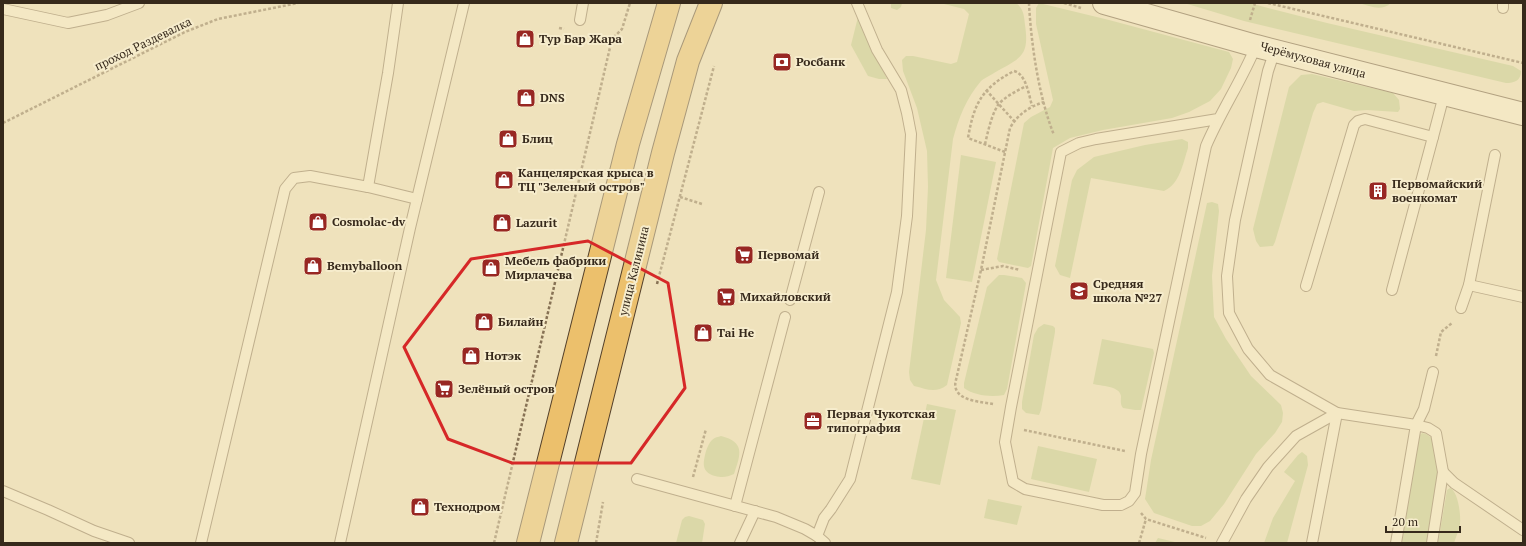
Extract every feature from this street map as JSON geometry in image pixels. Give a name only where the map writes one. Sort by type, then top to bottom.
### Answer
[{"type":"highway","points":[[528,543],[628,144],[669,3]]},
{"type":"highway","name":"улица Калинина","points":[[566,543],[663,153],[688,61],[711,3]]},
{"type":"main road","name":"Черёмуховая улица","points":[[1104,3],[1266,48],[1523,114]]},
{"type":"lane","points":[[3,9],[68,23],[107,15],[139,3]]},
{"type":"lane","points":[[368,187],[388,73],[398,3]]},
{"type":"lane","points":[[340,543],[417,199],[464,3]]},
{"type":"lane","points":[[580,20],[583,3]]},
{"type":"lane","points":[[637,479],[755,511],[791,523],[819,541],[824,518],[850,479],[897,292],[907,216],[911,134],[901,90],[877,50],[857,3]]},
{"type":"lane","points":[[1218,119],[1096,139],[1079,143],[1061,152],[1005,442],[1013,482],[1025,489],[1103,505],[1121,505],[1129,501],[1135,493],[1206,146],[1218,119],[1248,66],[1266,48]]},
{"type":"lane","points":[[1266,48],[1268,71],[1235,220],[1227,276],[1229,313],[1248,349],[1270,375],[1337,413],[1416,424],[1428,428],[1436,433],[1443,472],[1432,543]]},
{"type":"lane","points":[[1392,290],[1444,94]]},
{"type":"lane","points":[[1306,286],[1354,125],[1358,121],[1365,119],[1433,136]]},
{"type":"lane","points":[[1461,308],[1469,285],[1496,156]]},
{"type":"lane","points":[[201,543],[285,189],[294,178],[310,176],[368,187],[417,199]]},
{"type":"lane","points":[[790,300],[819,192]]},
{"type":"lane","points":[[1469,285],[1523,297]]},
{"type":"lane","points":[[735,506],[786,317]]},
{"type":"lane","points":[[1396,543],[1416,424],[1424,409],[1433,372]]},
{"type":"lane","points":[[1222,543],[1246,499],[1268,467],[1284,448],[1296,436],[1337,413]]},
{"type":"lane","points":[[1312,543],[1337,413]]},
{"type":"lane","points":[[1443,472],[1454,483],[1523,530]]},
{"type":"lane","points":[[3,491],[94,531],[129,543]]},
{"type":"lane","points":[[740,543],[755,511]]},
{"type":"path","name":"проход Раздевалка","points":[[3,123],[185,32],[218,19],[298,3]]},
{"type":"path","points":[[494,543],[612,39],[622,29],[630,3]]},
{"type":"path","points":[[1029,3],[1029,18],[1035,58],[1047,117]]},
{"type":"path","points":[[1268,3],[1523,63]]},
{"type":"path","points":[[595,36],[612,39]]},
{"type":"path","points":[[655,290],[716,58]]},
{"type":"path","points":[[1005,152],[968,138],[976,106],[986,90],[998,79],[1014,71],[1020,74],[1026,86],[1032,106]]},
{"type":"path","points":[[985,144],[998,105],[1012,93],[1026,86]]},
{"type":"path","points":[[986,90],[1014,121]]},
{"type":"path","points":[[978,401],[963,397],[955,388],[1010,128],[1017,117],[1032,106],[1044,102]]},
{"type":"path","points":[[680,197],[702,204]]},
{"type":"path","points":[[981,270],[1003,266]]},
{"type":"path","points":[[1433,372],[1442,332],[1456,320],[1461,308]]},
{"type":"path","points":[[1008,426],[1142,454]]},
{"type":"path","points":[[698,458],[706,429]]},
{"type":"path","points":[[596,543],[603,497]]},
{"type":"path","points":[[1129,501],[1146,519],[1198,536]]},
{"type":"path","points":[[1139,543],[1146,519]]},
{"type":"highlighted area","points":[[588,241],[668,283],[685,388],[631,463],[512,463],[448,439],[404,347],[471,259]]},
{"type":"green space","points":[[891,3],[902,3],[901,7],[897,10],[891,8]]},
{"type":"green space","points":[[940,3],[1016,3],[1021,8],[1023,13],[1026,44],[1021,56],[982,80],[964,108],[953,139],[936,280],[944,300],[960,317],[961,323],[947,385],[943,388],[931,390],[914,386],[910,380],[909,372],[926,230],[928,187],[927,151],[917,108],[903,71],[902,60],[906,56],[913,56],[951,64],[957,62],[969,14],[964,9]]},
{"type":"green space","points":[[1039,3],[1229,52],[1233,59],[1231,68],[1221,89],[1210,101],[1189,112],[1172,118],[1103,130],[1070,138],[1053,148],[1031,266],[1028,268],[999,262],[997,259],[1024,123],[1031,117],[1050,107],[1053,100],[1036,24],[1036,8]]},
{"type":"green space","points":[[1184,3],[1249,3],[1327,23],[1513,66],[1521,71],[1521,74],[1516,81],[1506,83],[1244,21]]},
{"type":"green space","points":[[1359,3],[1391,3],[1387,6],[1379,8]]},
{"type":"green space","points":[[858,17],[887,79],[879,79],[868,76],[851,45]]},
{"type":"green space","points":[[1312,74],[1393,93],[1399,100],[1400,109],[1398,112],[1367,110],[1354,111],[1323,102],[1317,104],[1313,113],[1275,242],[1273,246],[1260,247],[1256,241],[1253,229],[1289,87],[1301,75]]},
{"type":"green space","points":[[1182,139],[1188,142],[1188,148],[1180,172],[1174,183],[1164,191],[1091,178],[1070,278],[1060,275],[1055,266],[1072,180],[1077,170],[1094,157],[1145,145]]},
{"type":"green space","points":[[961,155],[996,162],[972,282],[946,278]]},
{"type":"green space","points":[[1212,202],[1218,204],[1219,211],[1212,276],[1214,317],[1226,339],[1251,376],[1281,405],[1283,413],[1282,422],[1275,433],[1256,454],[1224,504],[1210,521],[1201,526],[1192,526],[1154,513],[1145,499],[1151,460],[1207,203]]},
{"type":"green space","points":[[999,275],[1022,278],[1026,283],[1007,389],[1004,395],[994,396],[968,391],[964,388],[964,383],[987,287]]},
{"type":"green space","points":[[1044,324],[1053,326],[1055,328],[1055,332],[1039,415],[1026,413],[1022,409],[1022,402],[1034,335],[1038,328]]},
{"type":"green space","points":[[1102,339],[1153,349],[1154,353],[1141,410],[1123,408],[1120,393],[1117,390],[1110,387],[1093,384]]},
{"type":"green space","points":[[927,404],[956,410],[940,485],[911,479]]},
{"type":"green space","points":[[1422,433],[1432,438],[1438,471],[1427,543],[1402,543],[1419,436]]},
{"type":"green space","points":[[721,436],[738,445],[739,450],[734,474],[723,477],[710,474],[704,466],[704,459],[709,443],[714,438]]},
{"type":"green space","points":[[1038,446],[1097,459],[1089,492],[1031,479]]},
{"type":"green space","points":[[1302,452],[1307,456],[1308,465],[1287,543],[1264,543],[1273,518],[1295,481],[1284,472]]},
{"type":"green space","points":[[1450,488],[1453,490],[1457,498],[1460,526],[1454,543],[1438,543],[1447,490]]},
{"type":"green space","points":[[988,499],[1022,506],[1017,525],[984,518]]},
{"type":"green space","points":[[689,516],[703,520],[705,524],[702,543],[676,543],[682,520]]},
{"type":"green space","points":[[1158,538],[1179,543],[1155,543]]},
{"type":"place","name":"Тур Бар Жара","points":[[525,39]]},
{"type":"place","name":"Росбанк","points":[[782,62]]},
{"type":"place","name":"DNS","points":[[526,98]]},
{"type":"place","name":"Блиц","points":[[508,139]]},
{"type":"place","name":"Канцелярская крыса в ТЦ \"Зеленый остров\"","points":[[504,180]]},
{"type":"place","name":"Первомайский военкомат","points":[[1378,191]]},
{"type":"place","name":"Cosmolac-dv","points":[[318,222]]},
{"type":"place","name":"Lazurit","points":[[502,223]]},
{"type":"place","name":"Первомай","points":[[744,255]]},
{"type":"place","name":"Bemyballoon","points":[[313,266]]},
{"type":"place","name":"Мебель фабрики Мирлачева","points":[[491,268]]},
{"type":"place","name":"Средняя школа №27","points":[[1079,291]]},
{"type":"place","name":"Михайловский","points":[[726,297]]},
{"type":"place","name":"Билайн","points":[[484,322]]},
{"type":"place","name":"Tai He","points":[[703,333]]},
{"type":"place","name":"Нотэк","points":[[471,356]]},
{"type":"place","name":"Зелёный остров","points":[[444,389]]},
{"type":"place","name":"Первая Чукотская типография","points":[[813,421]]},
{"type":"place","name":"Технодром","points":[[420,507]]}]
